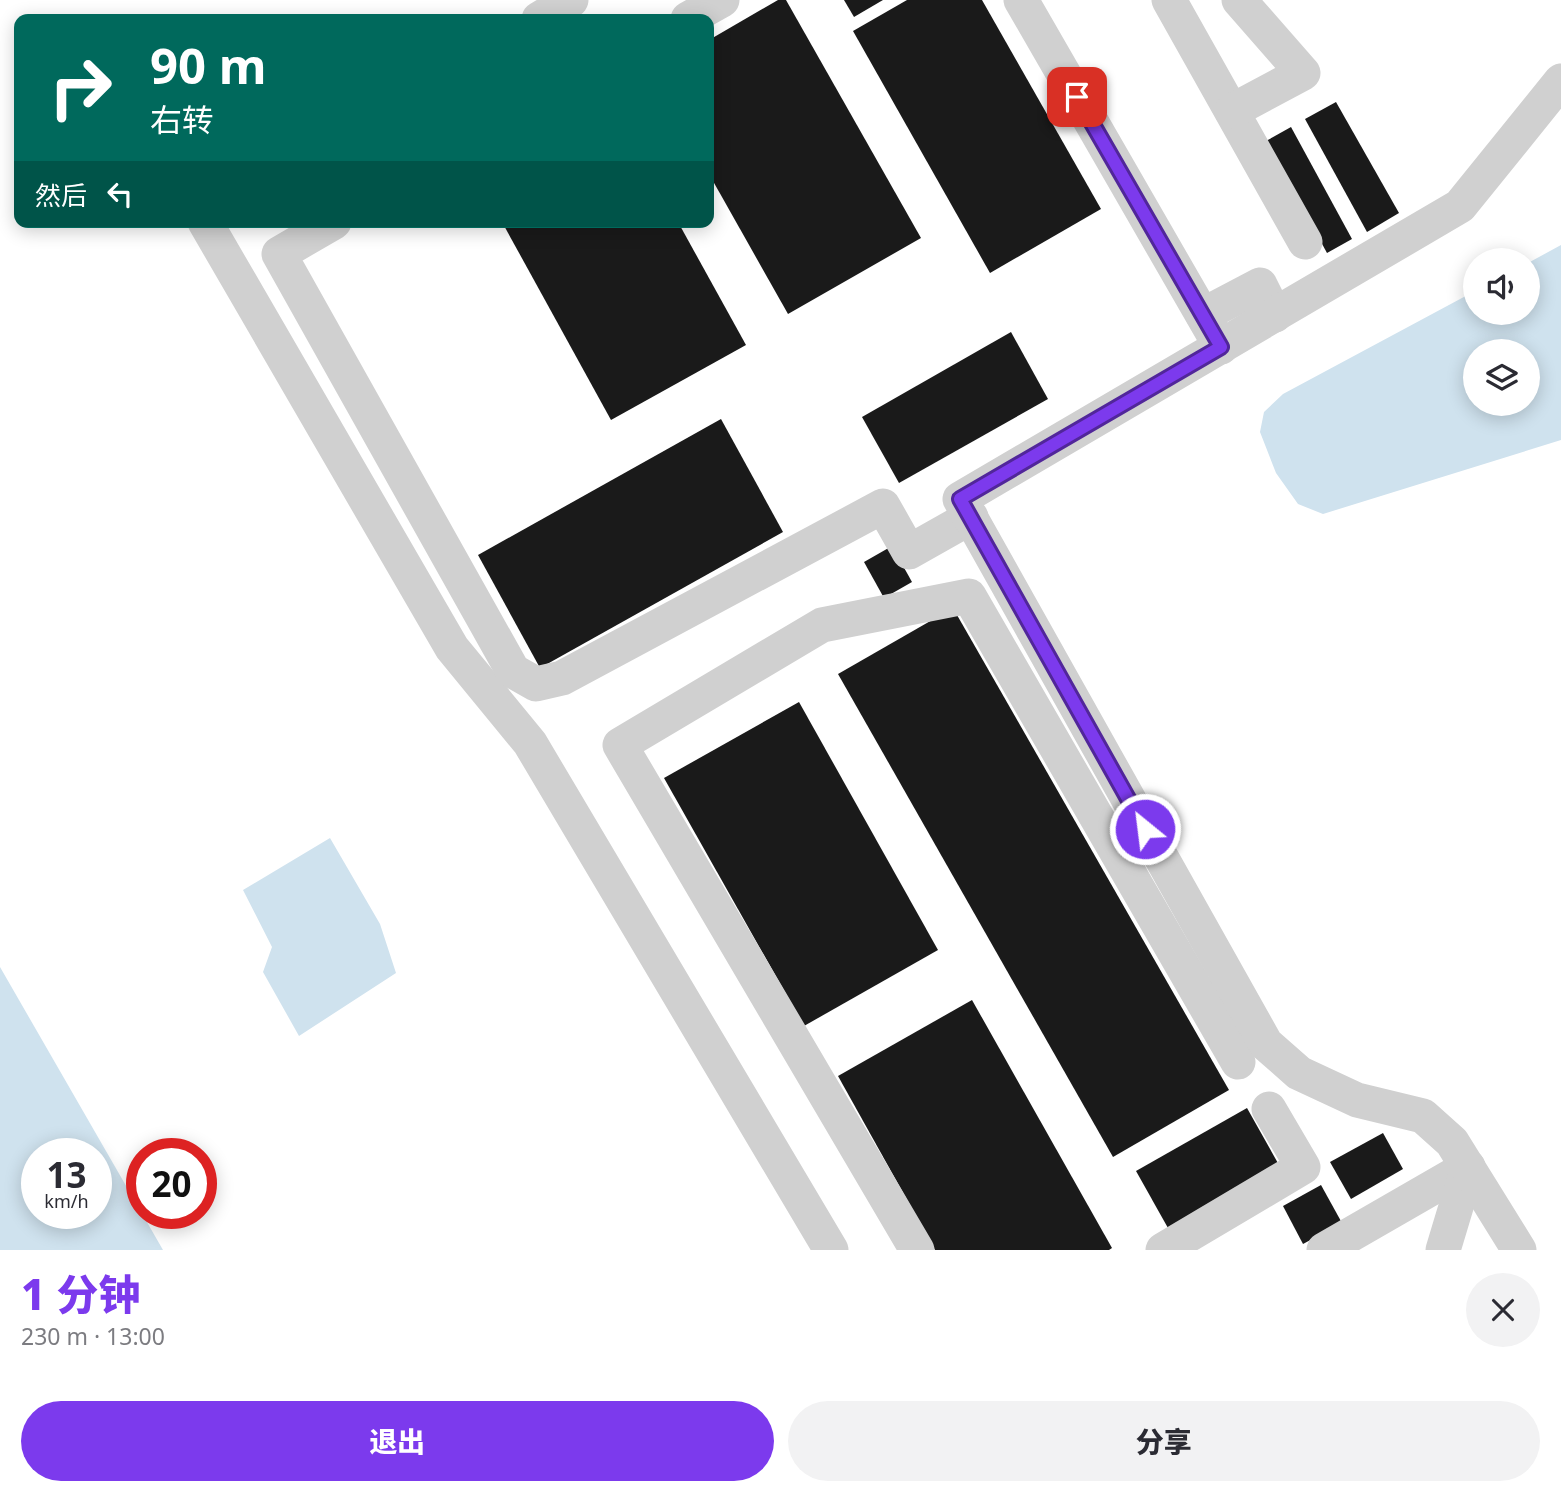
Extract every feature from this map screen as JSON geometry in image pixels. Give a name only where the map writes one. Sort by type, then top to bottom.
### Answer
[{"type":"lane","points":[[547,14],[571,0]]},
{"type":"lane","points":[[1021,0],[1221,347]]},
{"type":"lane","points":[[1169,0],[1305,242]]},
{"type":"lane","points":[[1232,111],[1303,73],[1239,0]]},
{"type":"lane","points":[[1519,1250],[1452,1142],[1423,1116],[1357,1100],[1299,1073],[1266,1044],[960,499],[1460,206],[1561,80]]},
{"type":"lane","points":[[208,228],[452,648],[530,743],[831,1250]]},
{"type":"lane","points":[[324,228],[278,254],[513,671],[536,684],[562,678],[883,506],[909,552],[971,517]]},
{"type":"lane","points":[[1202,315],[1260,285],[1275,315]]},
{"type":"lane","points":[[917,1250],[620,744],[821,625],[969,596],[1238,1062]]},
{"type":"lane","points":[[1171,1248],[1303,1167],[1269,1109]]},
{"type":"lane","points":[[1324,1250],[1468,1167]]},
{"type":"lane","points":[[1443,1250],[1468,1167]]},
{"type":"water","points":[[1561,245],[1561,440],[1323,514],[1298,504],[1276,473],[1260,432],[1264,412],[1283,394],[1463,297],[1463,325],[1540,325],[1540,256]]},
{"type":"water","points":[[330,838],[380,924],[396,973],[299,1036],[263,972],[272,947],[243,890]]},
{"type":"water","points":[[0,967],[98,1138],[21,1138],[21,1229],[112,1229],[112,1161],[126,1186],[126,1229],[151,1229],[163,1250],[0,1250]]},
{"type":"building","points":[[778,0],[786,0],[921,238],[788,314],[714,183],[714,37]]},
{"type":"building","points":[[844,0],[883,0],[854,17]]},
{"type":"building","points":[[907,0],[982,0],[1101,209],[990,273],[853,31]]},
{"type":"building","points":[[1336,102],[1399,213],[1367,232],[1305,119]]},
{"type":"building","points":[[1291,127],[1352,239],[1327,253],[1266,141]]},
{"type":"building","points":[[505,228],[681,228],[746,345],[611,420]]},
{"type":"building","points":[[1011,332],[1048,399],[899,483],[862,417]]},
{"type":"building","points":[[721,419],[783,532],[540,668],[478,555]]},
{"type":"building","points":[[892,546],[912,582],[884,598],[864,562]]},
{"type":"building","points":[[953,608],[1229,1090],[1113,1157],[838,674]]},
{"type":"building","points":[[799,702],[938,950],[804,1026],[664,778]]},
{"type":"building","points":[[972,1000],[1112,1248],[1109,1250],[935,1250],[838,1076]]},
{"type":"building","points":[[1247,1108],[1279,1165],[1168,1228],[1136,1171]]},
{"type":"building","points":[[1383,1133],[1403,1169],[1351,1199],[1330,1162]]},
{"type":"building","points":[[1321,1185],[1342,1223],[1303,1244],[1283,1206]]},
{"type":"route","points":[[1077,97],[1221,347],[960,499],[1145,829]]}]
